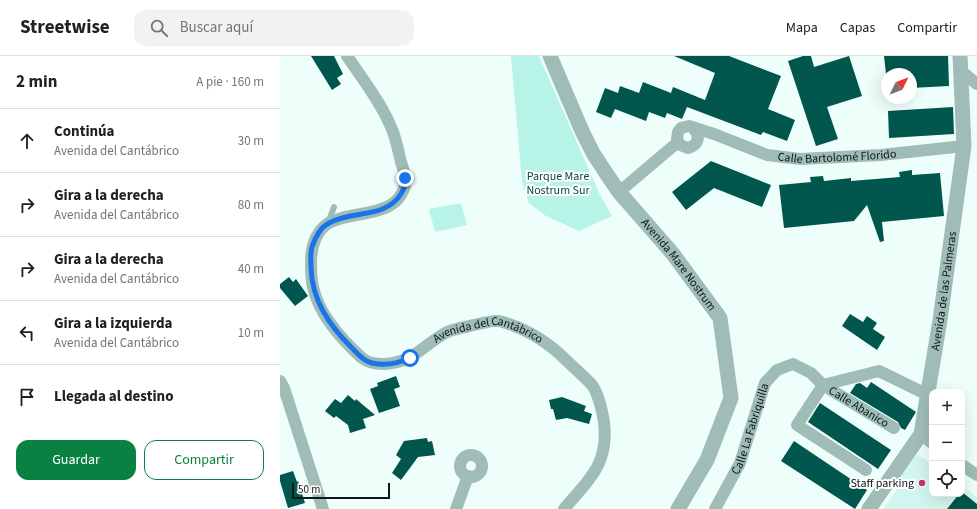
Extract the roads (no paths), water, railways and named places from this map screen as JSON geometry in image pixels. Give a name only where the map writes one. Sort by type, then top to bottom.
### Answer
[{"type":"street","points":[[328,223],[341,218],[378,211],[394,203],[403,191],[406,182],[395,139],[388,119],[347,56]]},
{"type":"street","name":"Avenida Mare Nostrum","points":[[550,56],[591,148],[606,173],[619,192],[673,254],[720,318],[732,398],[707,460],[678,509]]},
{"type":"street","points":[[960,63],[977,84]]},
{"type":"street","name":"Avenida de las Palmeras","points":[[869,509],[927,438],[928,395],[964,146],[960,63]]},
{"type":"street","points":[[697,142],[698,135],[694,129],[688,126],[681,128],[678,132],[678,142],[682,146],[688,148],[714,134]]},
{"type":"street","name":"Calle Bartolomé Florido","points":[[694,129],[714,134],[767,155],[800,159],[881,155],[964,146]]},
{"type":"street","points":[[619,192],[678,142]]},
{"type":"street","name":"Avenida del Cantábrico","points":[[328,223],[318,234],[312,248],[312,286],[316,298],[330,323],[345,341],[365,360],[378,364],[388,364],[404,360],[416,354],[448,332],[497,321],[523,329],[550,345],[592,386],[602,409],[605,432],[604,452],[596,471],[564,509]]},
{"type":"street","name":"Calle La Fabriquilla","points":[[715,509],[740,463],[765,383],[777,370],[793,364],[810,373],[824,385]]},
{"type":"street","points":[[866,470],[798,425],[824,385],[879,371],[928,395]]},
{"type":"street","points":[[280,381],[284,388],[323,509]]},
{"type":"street","name":"Calle Abanico","points":[[824,385],[894,428]]},
{"type":"street","points":[[965,467],[977,475]]},
{"type":"street","points":[[456,509],[468,476]]},
{"type":"lane","points":[[328,223],[334,207]]},
{"type":"place","name":"Staff parking","points":[[922,483]]},
{"type":"park label","name":"Parque Mare Nostrum Sur","points":[[558,183]]}]
